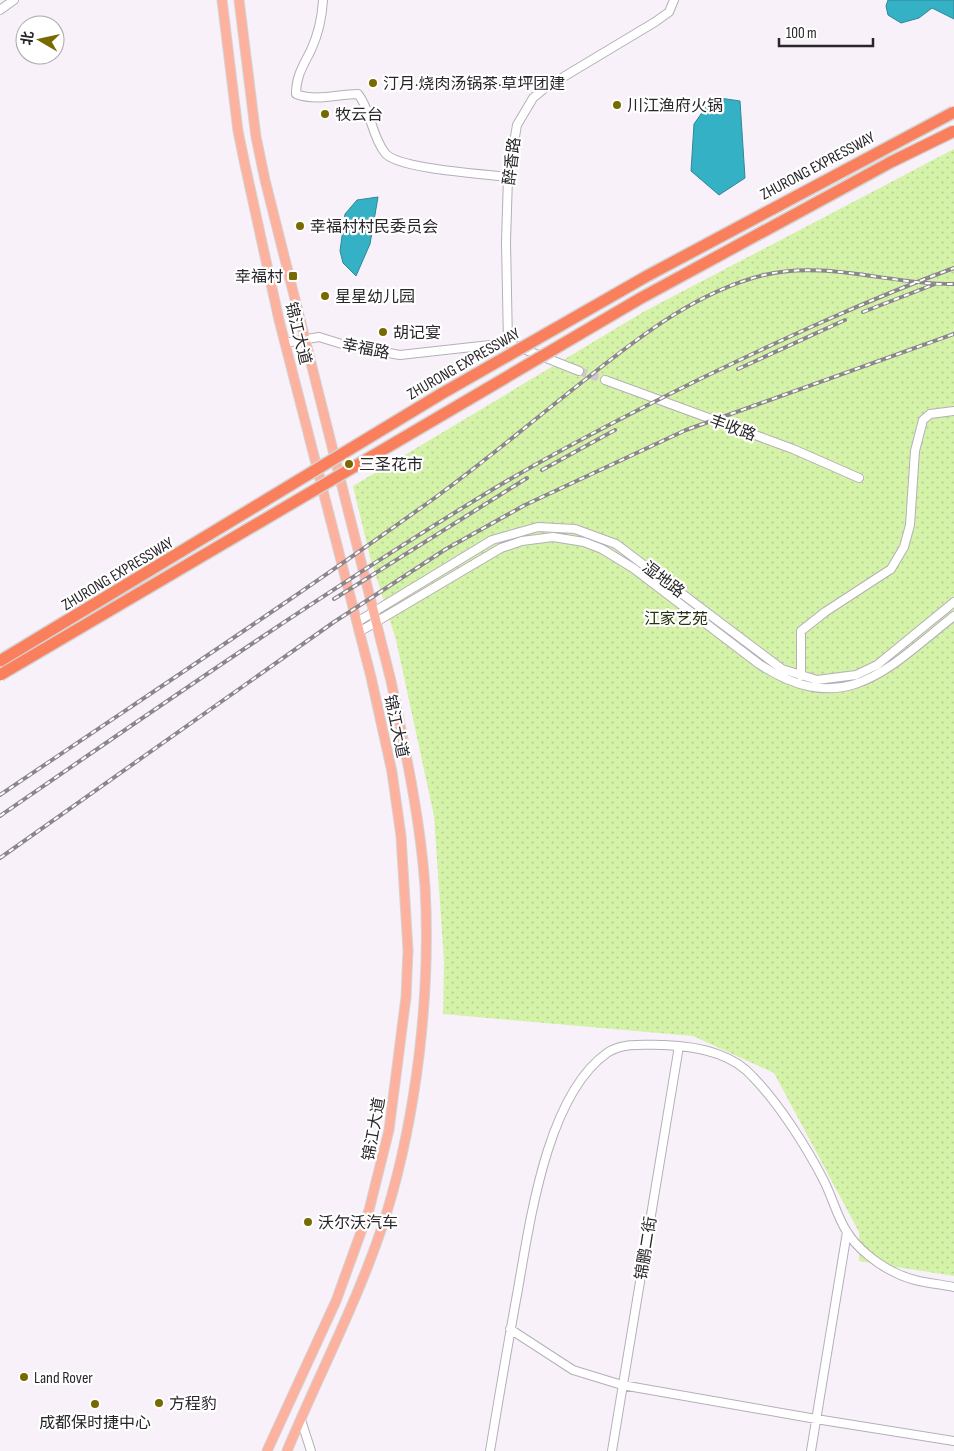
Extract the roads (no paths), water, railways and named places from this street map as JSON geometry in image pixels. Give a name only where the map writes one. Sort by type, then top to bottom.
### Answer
[{"type":"highway","name":"ZHURONG EXPRESSWAY","points":[[0,661],[449,389],[646,276],[954,112]]},
{"type":"highway","name":"ZHURONG EXPRESSWAY","points":[[0,675],[641,298],[891,162],[954,131]]},
{"type":"main road","name":"锦江大道","points":[[222,0],[238,131],[285,343],[357,622],[392,772],[401,836],[408,950],[406,997],[389,1130],[369,1210],[336,1301],[267,1451]]},
{"type":"main road","name":"锦江大道","points":[[239,0],[256,137],[304,340],[400,726],[418,820],[425,885],[427,936],[424,999],[411,1103],[386,1214],[353,1304],[287,1451]]},
{"type":"street","points":[[0,10],[14,0]]},
{"type":"street","points":[[323,0],[321,16],[311,48],[296,81],[296,94],[318,99],[343,94],[358,94],[365,102],[370,122],[385,154],[397,161],[446,170],[508,177]]},
{"type":"street","name":"醉香路","points":[[508,343],[506,242],[508,177],[516,125],[533,98],[655,22],[669,12],[674,0]]},
{"type":"street","name":"幸福路","points":[[285,343],[319,337],[345,345],[400,355],[508,343]]},
{"type":"street","points":[[508,343],[579,371]]},
{"type":"street","name":"丰收路","points":[[605,380],[793,450],[860,478]]},
{"type":"street","points":[[800,679],[801,631],[825,612],[891,569],[904,547],[910,525],[916,451],[923,420],[930,414],[954,411]]},
{"type":"street","name":"湿地路","points":[[357,622],[492,540],[538,527],[575,529],[603,537],[630,553],[782,669],[800,679],[833,690],[859,683],[898,660],[954,616]]},
{"type":"street","name":"湿地路","points":[[359,632],[501,548],[522,542],[553,537],[584,542],[615,555],[778,677],[817,680],[835,679],[856,674],[877,665],[954,602]]},
{"type":"street","points":[[666,593],[671,585]]},
{"type":"street","points":[[490,1451],[536,1188],[549,1145],[568,1102],[587,1072],[609,1052],[633,1045],[678,1046],[721,1054],[753,1076],[797,1134],[823,1180],[847,1232],[868,1254],[892,1272],[909,1280],[954,1287]]},
{"type":"street","name":"锦鹏二街","points":[[612,1451],[678,1046]]},
{"type":"street","points":[[811,1451],[847,1232]]},
{"type":"street","points":[[510,1329],[573,1370],[622,1385],[816,1420],[954,1440]]},
{"type":"street","points":[[301,1420],[311,1451]]},
{"type":"water","points":[[888,0],[954,0],[954,19],[932,8],[919,18],[901,23],[888,15],[886,6]]},
{"type":"water","points":[[713,97],[740,101],[745,178],[719,195],[691,171],[694,124]]},
{"type":"water","points":[[378,197],[370,244],[356,276],[343,263],[340,251],[345,214],[357,200]]},
{"type":"tunnel","points":[[579,371],[605,380]]},
{"type":"railway","points":[[0,816],[304,609],[427,530],[516,476],[620,419],[731,364],[857,307],[954,268]]},
{"type":"railway","points":[[0,795],[274,610],[436,497],[627,347],[692,304],[739,283],[764,275],[788,271],[811,270],[907,281],[954,284]]},
{"type":"railway","points":[[863,312],[935,284]]},
{"type":"railway","points":[[738,369],[845,320]]},
{"type":"railway","points":[[0,858],[334,622],[446,549],[525,505],[686,430],[954,334]]},
{"type":"railway","points":[[542,470],[615,430]]},
{"type":"railway","points":[[334,599],[527,478]]},
{"type":"place","name":"汀月·烧肉汤锅茶·草坪团建","points":[[373,83]]},
{"type":"place","name":"川江渔府火锅","points":[[617,105]]},
{"type":"place","name":"牧云台","points":[[325,114]]},
{"type":"place","name":"幸福村村民委员会","points":[[300,226]]},
{"type":"place","name":"幸福村","points":[[293,276]]},
{"type":"place","name":"星星幼儿园","points":[[325,296]]},
{"type":"place","name":"胡记宴","points":[[383,332]]},
{"type":"place","name":"三圣花市","points":[[349,464]]},
{"type":"place","name":"沃尔沃汽车","points":[[308,1222]]},
{"type":"place","name":"Land Rover","points":[[24,1377]]},
{"type":"place","name":"方程豹","points":[[159,1403]]},
{"type":"place","name":"成都保时捷中心","points":[[95,1404]]},
{"type":"park label","name":"江家艺苑","points":[[676,618]]}]
